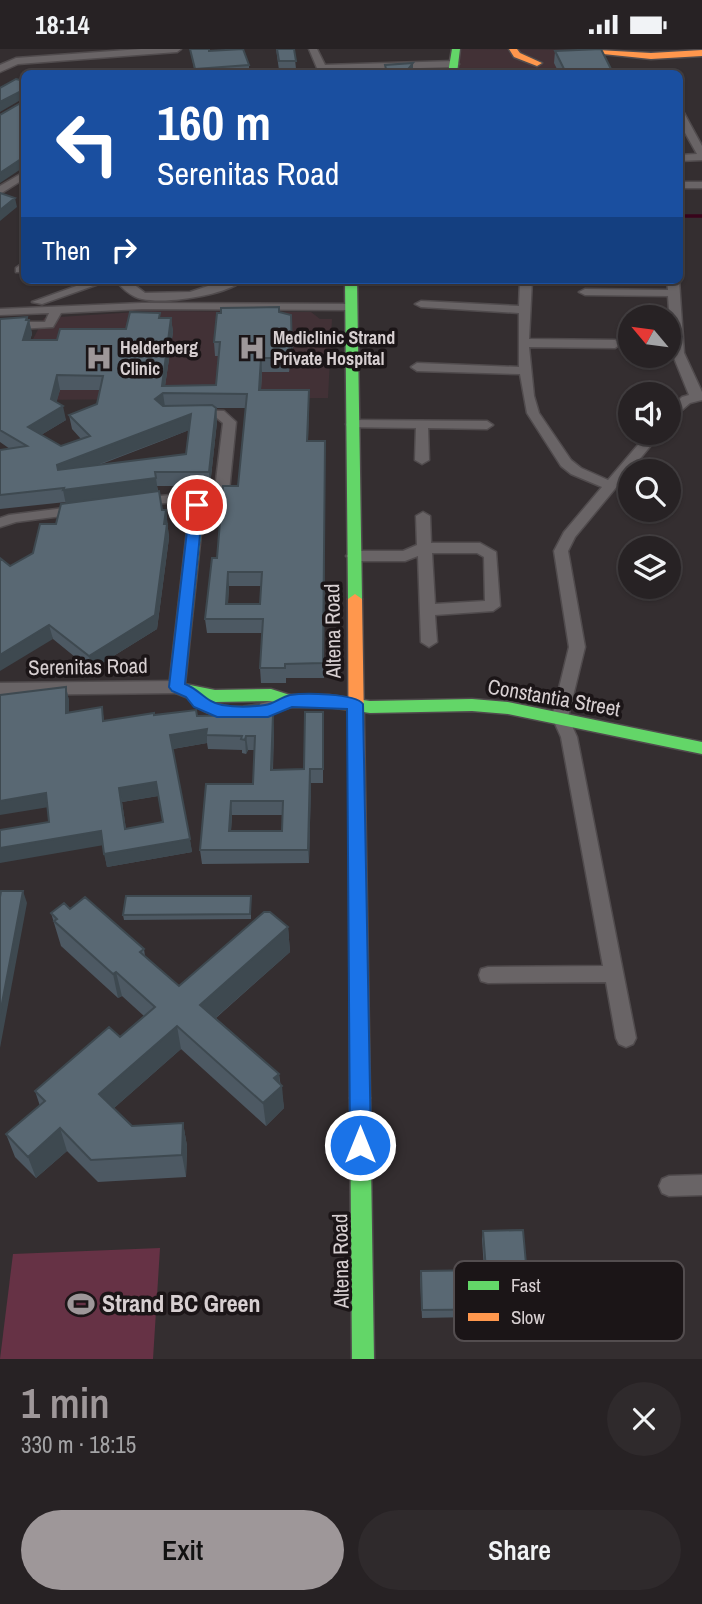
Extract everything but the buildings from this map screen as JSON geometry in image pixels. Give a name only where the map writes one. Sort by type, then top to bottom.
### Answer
[{"type":"street","points":[[0,69],[16,61],[177,49]]},
{"type":"street","points":[[313,49],[322,70]]},
{"type":"street","points":[[513,49],[517,55],[537,63]]},
{"type":"street","points":[[584,49],[651,56],[702,52]]},
{"type":"street","points":[[657,49],[702,52]]},
{"type":"street","points":[[337,70],[455,62]]},
{"type":"street","points":[[683,120],[702,156],[683,158]]},
{"type":"street","points":[[0,191],[21,179]]},
{"type":"street","points":[[683,185],[702,185]]},
{"type":"street","points":[[38,302],[92,284]]},
{"type":"street","points":[[125,284],[135,293],[156,296],[196,294],[226,284]]},
{"type":"street","name":"Altena Road","points":[[351,284],[363,1359]]},
{"type":"street","points":[[526,284],[523,343],[533,413],[566,463],[576,471],[611,486]]},
{"type":"street","points":[[585,292],[673,287],[678,353],[699,396],[686,400],[681,405]]},
{"type":"street","points":[[421,304],[524,310]]},
{"type":"street","points":[[0,312],[142,306],[351,307]]},
{"type":"street","points":[[0,326],[49,325],[56,311]]},
{"type":"street","points":[[523,343],[614,344]]},
{"type":"street","points":[[417,367],[525,371]]},
{"type":"street","points":[[132,503],[180,498],[197,505],[224,487],[230,422],[226,417],[216,414],[177,414]]},
{"type":"street","points":[[352,424],[487,425]]},
{"type":"street","points":[[422,425],[422,460]]},
{"type":"street","points":[[626,1038],[569,737],[560,717],[577,647],[561,551],[569,535],[645,445]]},
{"type":"street","name":"Serenitas Road","points":[[0,689],[185,690],[197,505]]},
{"type":"street","points":[[0,523],[14,518],[96,508]]},
{"type":"street","points":[[423,516],[429,642]]},
{"type":"street","points":[[354,555],[411,555],[424,548],[480,548],[491,555],[495,604],[490,607],[427,610]]},
{"type":"street","points":[[185,690],[217,711],[268,711],[290,701],[355,704]]},
{"type":"street","name":"Constantia Street","points":[[355,704],[491,706],[560,717],[702,748]]},
{"type":"street","points":[[488,975],[613,974]]},
{"type":"street","points":[[668,1187],[702,1185]]},
{"type":"shaded area","points":[[462,49],[597,50],[606,70],[454,70]]},
{"type":"shaded area","points":[[152,311],[311,312],[320,319],[332,319],[328,398],[16,400],[32,341],[44,318]]},
{"type":"shaded area","name":"Strand BC Green","points":[[160,1248],[153,1359],[0,1359],[13,1254]]},
{"type":"waterway","points":[[683,216],[702,216]]},
{"type":"traffic: fast","points":[[453,70],[456,49]]},
{"type":"traffic: fast","points":[[351,284],[355,599]]},
{"type":"traffic: fast","points":[[197,505],[177,687],[192,693],[215,696],[271,695],[290,701],[329,701],[370,707],[472,705],[508,708],[702,748]]},
{"type":"traffic: fast","points":[[360,1098],[363,1359]]},
{"type":"traffic: slow","points":[[513,49],[517,55],[537,63]]},
{"type":"traffic: slow","points":[[584,49],[651,56],[702,53]]},
{"type":"traffic: slow","points":[[355,599],[360,1098]]},
{"type":"place","name":"Mediclinic Strand Private Hospital","points":[[252,348]]},
{"type":"place","name":"Helderberg Clinic","points":[[99,358]]},
{"type":"place","name":"Strand BC Green","points":[[81,1304]]},
{"type":"route","points":[[197,505],[177,687],[192,693],[200,702],[217,711],[268,711],[290,701],[355,704],[360,1145]]}]
